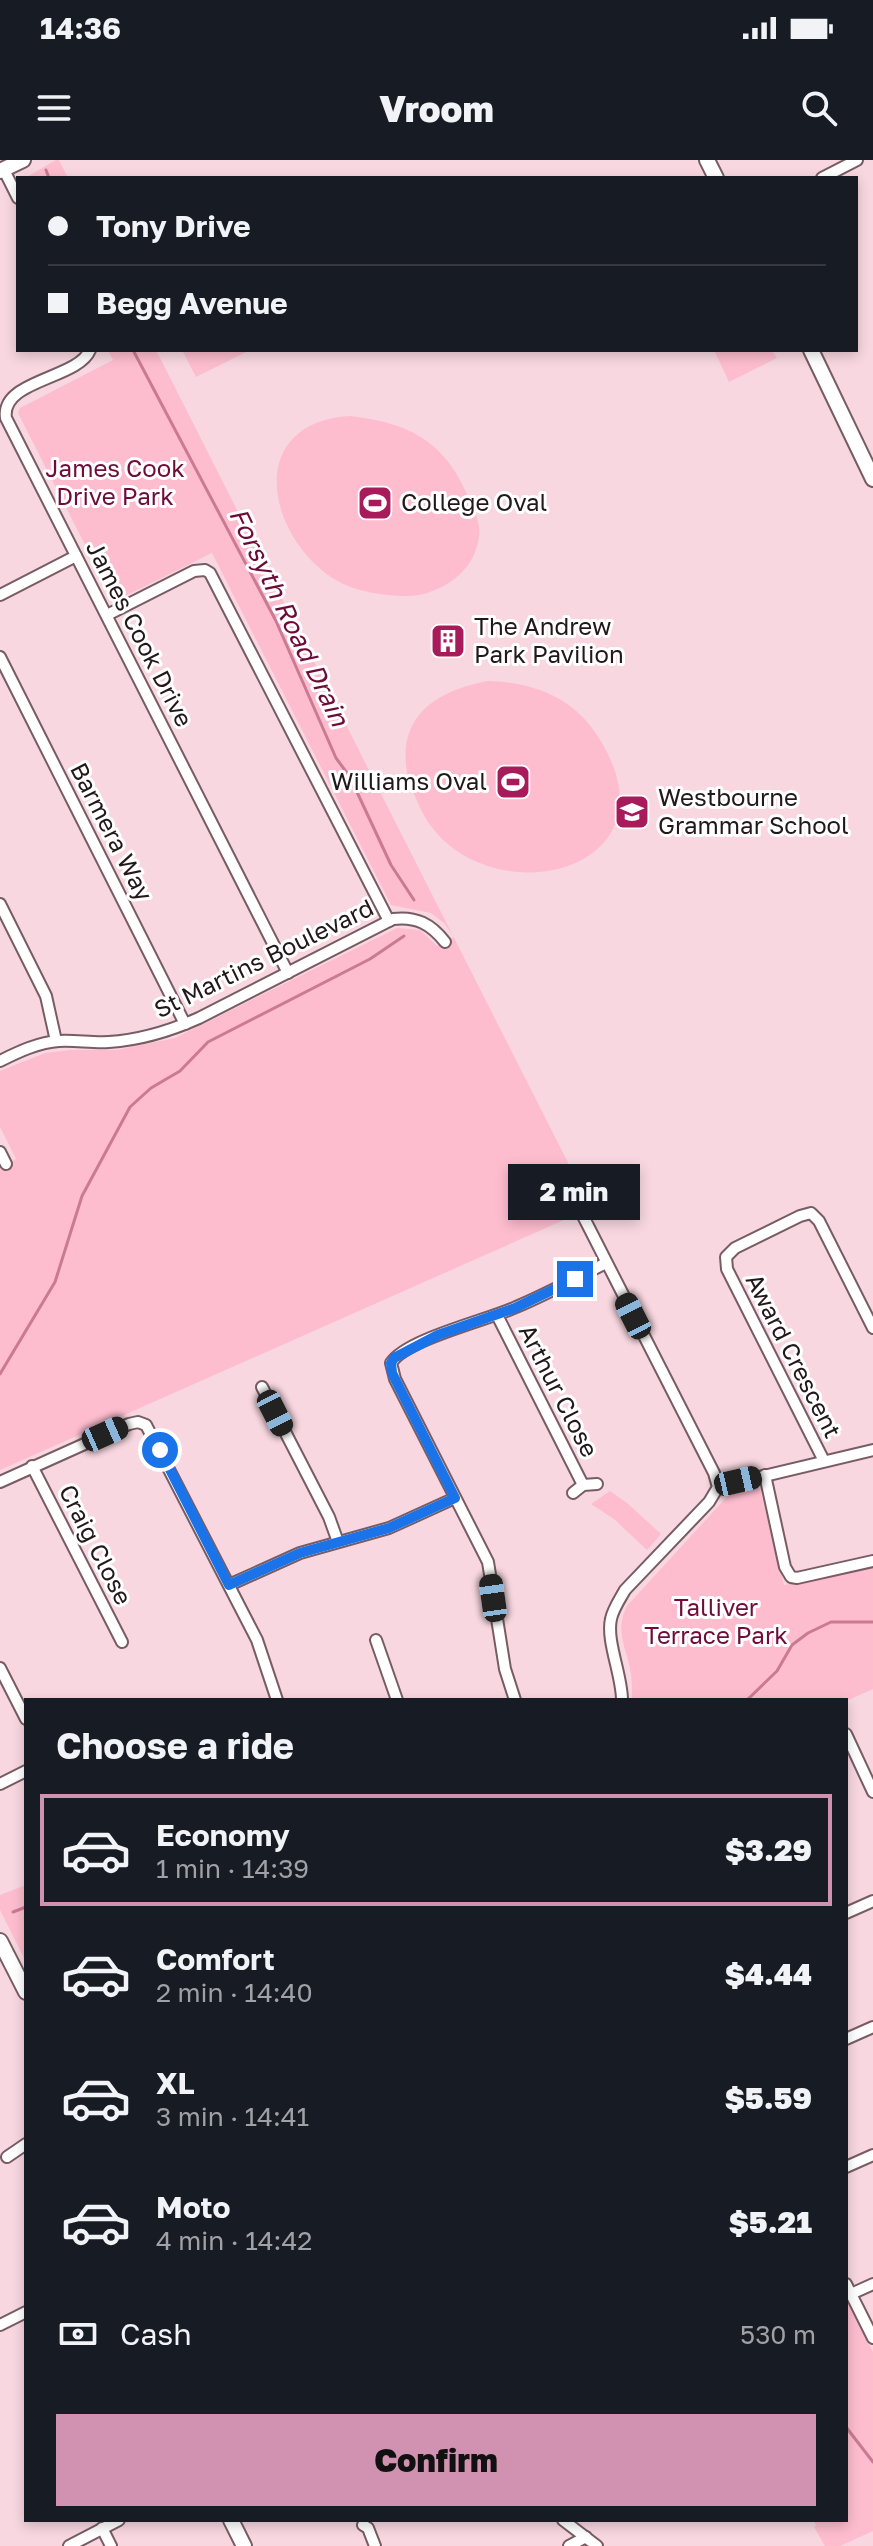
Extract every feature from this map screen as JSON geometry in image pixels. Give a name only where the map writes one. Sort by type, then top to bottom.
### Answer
[{"type":"main road","points":[[2,170],[23,160]]},
{"type":"main road","points":[[802,352],[845,432],[853,440]]},
{"type":"main road","points":[[812,352],[873,479]]},
{"type":"main road","points":[[0,1941],[24,1988]]},
{"type":"main road","points":[[232,2522],[244,2546]]},
{"type":"street","points":[[826,176],[857,160]]},
{"type":"street","points":[[2,170],[16,194]]},
{"type":"street","name":"James Cook Drive","points":[[88,352],[81,361],[3,401],[6,418],[288,973]]},
{"type":"street","points":[[0,595],[76,556]]},
{"type":"street","points":[[107,615],[194,571],[210,573],[389,921]]},
{"type":"street","name":"Barmera Way","points":[[0,657],[185,1024]]},
{"type":"street","points":[[0,904],[46,996],[56,1041]]},
{"type":"street","name":"St Martins Boulevard","points":[[0,1061],[56,1041],[139,1039],[185,1024],[389,921],[411,919],[424,922],[445,942]]},
{"type":"street","points":[[0,1152],[6,1164]]},
{"type":"street","points":[[581,1212],[714,1473],[718,1487]]},
{"type":"street","name":"Award Crescent","points":[[824,1461],[727,1269],[726,1257],[735,1248],[811,1213],[819,1221],[873,1328]]},
{"type":"street","points":[[514,1698],[505,1669],[488,1562],[392,1373],[391,1363],[400,1353],[429,1339],[497,1315],[606,1263]]},
{"type":"street","name":"Arthur Close","points":[[497,1315],[583,1485]]},
{"type":"street","points":[[262,1387],[329,1517],[338,1542]]},
{"type":"street","points":[[0,1482],[129,1424],[143,1423],[150,1431],[257,1640],[276,1698]]},
{"type":"street","points":[[622,1698],[622,1681],[610,1619],[625,1590],[709,1502],[718,1487],[873,1450]]},
{"type":"street","name":"Craig Close","points":[[32,1466],[122,1642]]},
{"type":"street","points":[[765,1475],[785,1567],[791,1577],[873,1561]]},
{"type":"street","name":"Arthur Close","points":[[573,1493],[583,1485],[597,1484]]},
{"type":"street","points":[[229,1585],[286,1558],[389,1528],[455,1498]]},
{"type":"street","points":[[376,1640],[396,1698]]},
{"type":"street","points":[[0,1668],[24,1715]]},
{"type":"street","points":[[848,1738],[873,1792]]},
{"type":"street","points":[[0,1784],[24,1772]]},
{"type":"street","points":[[848,1912],[873,1901]]},
{"type":"street","points":[[848,2038],[873,2027]]},
{"type":"street","points":[[7,2157],[24,2145]]},
{"type":"street","points":[[848,2166],[873,2155]]},
{"type":"street","points":[[873,2284],[848,2289],[873,2338]]},
{"type":"street","points":[[0,2325],[24,2313]]},
{"type":"street","points":[[69,2546],[115,2522]]},
{"type":"street","points":[[566,2522],[597,2546]]},
{"type":"street","points":[[369,2524],[375,2546]]},
{"type":"street","points":[[102,2528],[111,2546]]},
{"type":"street","points":[[569,2546],[586,2537]]},
{"type":"green space","points":[[59,160],[67,176],[28,176]]},
{"type":"green space","name":"James Cook Drive Park","points":[[109,352],[157,352],[453,935],[431,913],[391,905],[212,553],[117,600],[112,598],[18,413],[20,408],[113,360]]},
{"type":"green space","points":[[183,352],[246,352],[196,377]]},
{"type":"green space","points":[[715,352],[773,352],[777,358],[729,382]]},
{"type":"green space","name":"College Oval","points":[[350,416],[391,424],[424,439],[450,464],[460,481],[477,518],[479,536],[470,562],[444,586],[407,596],[373,593],[351,587],[331,577],[308,557],[291,533],[280,507],[277,482],[281,457],[294,437],[317,423]]},
{"type":"green space","name":"Williams Oval","points":[[488,681],[520,685],[550,694],[576,711],[597,735],[618,784],[615,823],[594,852],[561,868],[520,872],[479,863],[443,839],[417,801],[408,776],[406,752],[408,735],[415,721],[425,708],[438,699],[453,691]]},
{"type":"green space","points":[[397,928],[420,930],[437,946],[454,937],[591,1208],[0,1470],[0,1168],[16,1159],[0,1127],[0,1071],[45,1053],[117,1050],[175,1038]]},
{"type":"green space","name":"Talliver Terrace Park","points":[[755,1486],[760,1489],[784,1585],[873,1567],[873,1689],[848,1700],[632,1698],[631,1674],[621,1632],[627,1606],[734,1489]]},
{"type":"green space","points":[[610,1491],[661,1534],[647,1550],[614,1519],[591,1504]]},
{"type":"green space","points":[[24,1886],[24,1958],[0,1910],[0,1895]]},
{"type":"green space","points":[[848,2304],[873,2352],[873,2531],[840,2546],[825,2546],[815,2522],[848,2522]]},
{"type":"waterway","name":"Forsyth Road Drain","points":[[46,170],[48,176]]},
{"type":"waterway","name":"Forsyth Road Drain","points":[[134,352],[276,621],[336,758],[350,777],[391,865],[414,900]]},
{"type":"waterway","name":"Forsyth Road Drain","points":[[0,1374],[55,1282],[82,1196],[130,1107],[151,1088],[180,1071],[208,1042],[370,959],[404,936]]},
{"type":"waterway","points":[[749,1698],[777,1671],[792,1645],[808,1633],[831,1622],[873,1622]]},
{"type":"waterway","points":[[13,1912],[24,1908]]},
{"type":"waterway","points":[[848,2430],[873,2462]]},
{"type":"place","name":"College Oval","points":[[375,503]]},
{"type":"place","name":"The Andrew Park Pavilion","points":[[448,641]]},
{"type":"place","name":"Williams Oval","points":[[513,782]]},
{"type":"place","name":"Westbourne Grammar School","points":[[632,812]]},
{"type":"route","points":[[160,1450],[229,1585],[300,1553],[374,1534],[405,1522],[455,1498],[392,1373],[394,1358],[438,1335],[515,1308],[575,1279]]}]
